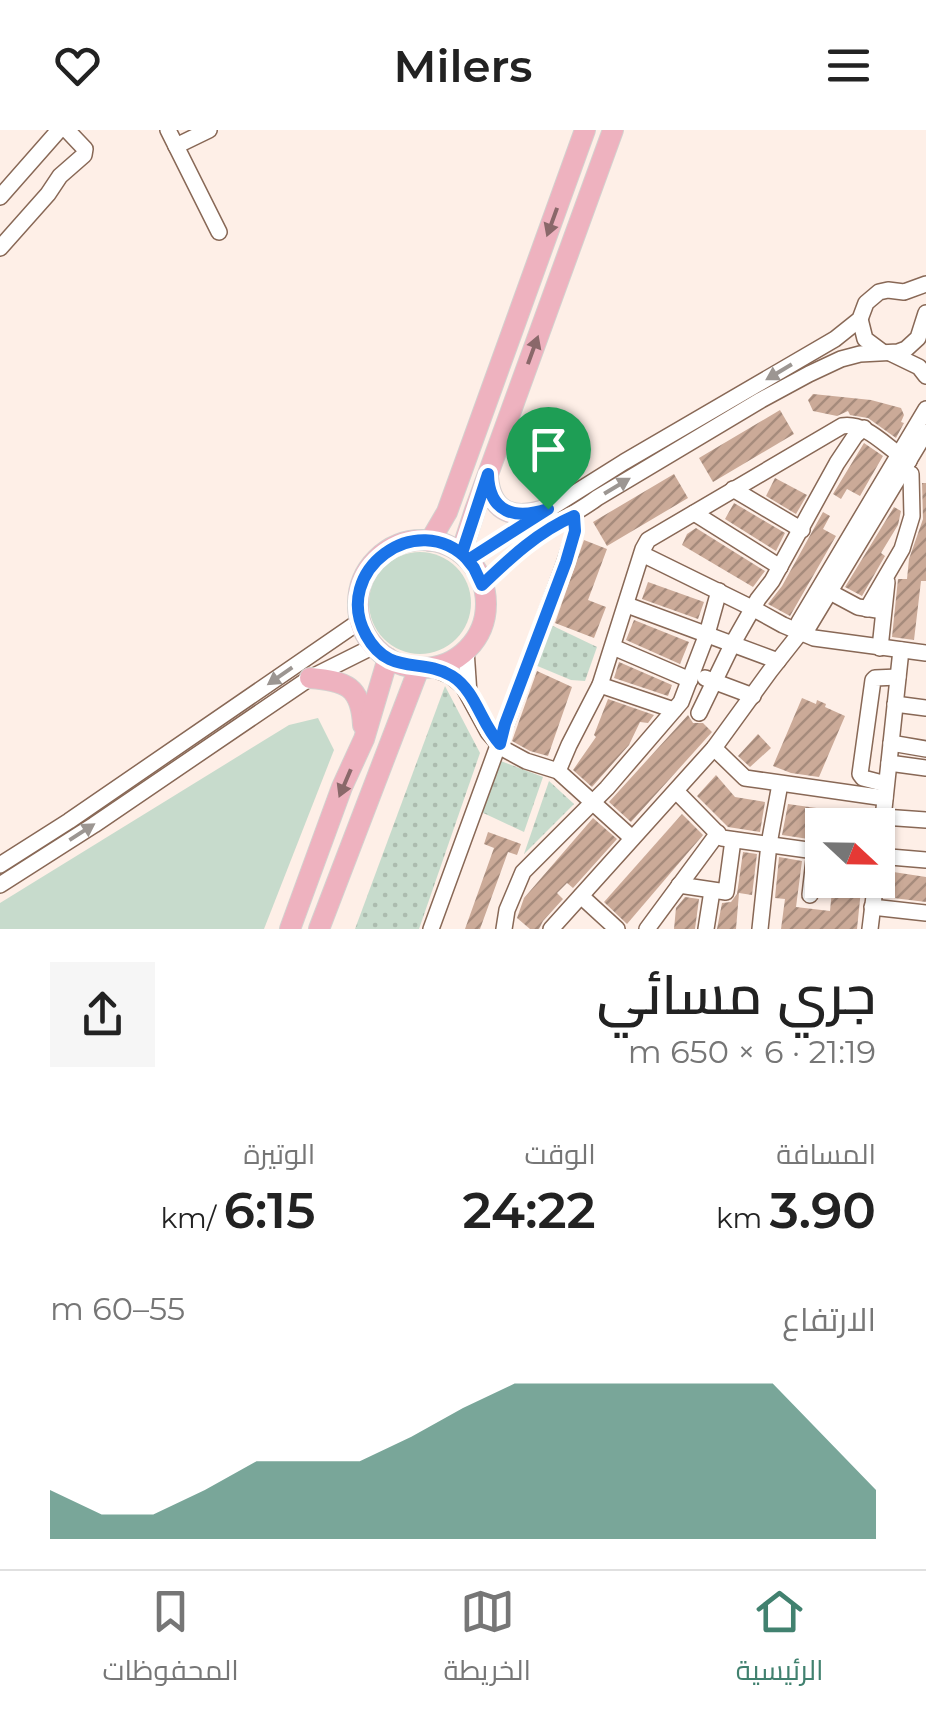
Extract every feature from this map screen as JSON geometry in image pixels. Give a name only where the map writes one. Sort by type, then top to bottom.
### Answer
[{"type":"main road","points":[[430,541],[447,512],[585,130]]},
{"type":"main road","points":[[465,557],[488,474],[612,130]]},
{"type":"main road","points":[[488,474],[492,495],[503,510],[527,515],[548,509]]},
{"type":"main road","points":[[418,540],[441,543],[465,557],[482,585],[484,615],[478,634],[466,650],[449,662],[424,668],[398,663],[381,652],[360,621],[358,597],[371,566],[387,551],[418,540]]},
{"type":"main road","points":[[290,929],[342,787],[364,739],[381,652]]},
{"type":"main road","points":[[318,929],[424,668]]},
{"type":"main road","points":[[310,678],[338,681],[354,690],[362,706],[364,739]]},
{"type":"street","points":[[30,213],[1,193],[59,130]]},
{"type":"street","points":[[0,248],[60,176],[84,154],[85,150],[67,130]]},
{"type":"street","points":[[168,130],[219,232]]},
{"type":"street","points":[[176,146],[209,130]]},
{"type":"street","points":[[904,292],[926,284]]},
{"type":"street","points":[[482,585],[557,523],[761,400],[840,359],[886,352],[906,350],[922,342],[924,316],[917,302],[904,292],[879,292],[866,303],[860,318],[865,338],[872,346],[886,352],[919,367],[926,376]]},
{"type":"street","points":[[465,557],[835,339],[860,318]]},
{"type":"street","points":[[880,648],[876,610],[912,516],[909,468],[926,409]]},
{"type":"street","points":[[558,772],[600,685],[648,540],[842,426],[864,428],[909,468]]},
{"type":"street","points":[[699,713],[733,643],[802,530],[837,463],[864,428]]},
{"type":"street","points":[[550,929],[714,748],[809,626],[909,468],[926,432]]},
{"type":"street","points":[[800,633],[798,622],[909,468]]},
{"type":"street","points":[[733,490],[802,530]]},
{"type":"street","points":[[694,512],[780,567]]},
{"type":"street","points":[[430,929],[566,562],[575,531],[574,516]]},
{"type":"street","points":[[642,554],[814,638],[926,653]]},
{"type":"street","points":[[504,929],[507,910],[523,872],[594,802],[678,704],[720,592]]},
{"type":"street","points":[[830,592],[858,608],[876,610]]},
{"type":"street","points":[[627,605],[778,661]]},
{"type":"street","points":[[0,865],[360,621]]},
{"type":"street","points":[[613,646],[753,696]]},
{"type":"street","points":[[466,650],[469,694]]},
{"type":"street","points":[[884,808],[901,650]]},
{"type":"street","points":[[0,885],[310,678],[381,652]]},
{"type":"street","points":[[424,668],[451,676],[469,694],[488,732],[502,748],[558,772],[632,838]]},
{"type":"street","points":[[886,791],[860,774],[873,680],[898,677]]},
{"type":"street","points":[[600,685],[678,704],[699,713],[725,733]]},
{"type":"street","points":[[895,704],[926,708]]},
{"type":"street","points":[[889,763],[920,767],[921,748],[891,743]]},
{"type":"street","points":[[714,748],[745,778],[886,791]]},
{"type":"street","points":[[760,929],[780,784]]},
{"type":"street","points":[[676,791],[726,837],[805,850]]},
{"type":"street","points":[[895,818],[926,820]]},
{"type":"street","points":[[647,929],[679,885],[726,837]]},
{"type":"street","points":[[679,885],[726,892],[726,837]]},
{"type":"street","points":[[895,857],[926,860]]},
{"type":"street","points":[[706,929],[712,891]]},
{"type":"street","points":[[581,896],[617,929]]},
{"type":"street","points":[[870,929],[873,898]]},
{"type":"street","points":[[872,907],[926,913]]},
{"type":"green space","points":[[420,552],[440,556],[456,567],[467,583],[471,603],[467,623],[456,639],[440,650],[420,654],[400,650],[384,639],[373,623],[369,603],[373,583],[384,567],[400,556]]},
{"type":"green space","points":[[551,625],[597,647],[585,681],[571,680],[535,665]]},
{"type":"green space","points":[[445,686],[480,753],[419,929],[355,929]]},
{"type":"green space","points":[[318,718],[334,750],[264,929],[0,929],[0,903],[289,725]]},
{"type":"green space","points":[[498,760],[543,777],[524,832],[477,810]]},
{"type":"green space","points":[[549,781],[574,804],[524,854]]},
{"type":"building","points":[[813,394],[871,400],[901,408],[904,423],[896,438],[868,418],[850,415],[848,411],[837,416],[813,411],[808,400]]},
{"type":"building","points":[[780,410],[794,434],[713,482],[699,458]]},
{"type":"building","points":[[864,443],[883,456],[860,496],[847,489],[841,499],[833,494]]},
{"type":"building","points":[[674,474],[688,498],[607,546],[593,522]]},
{"type":"building","points":[[775,478],[807,495],[796,514],[766,496]]},
{"type":"building","points":[[922,483],[926,483],[926,581],[921,581],[914,640],[892,637],[898,579],[907,579],[909,559],[923,519]]},
{"type":"building","points":[[734,503],[785,533],[776,551],[725,519]]},
{"type":"building","points":[[894,507],[901,511],[898,525],[862,596],[845,587]]},
{"type":"building","points":[[823,512],[830,516],[823,529],[836,536],[790,616],[768,604]]},
{"type":"building","points":[[696,528],[765,571],[753,587],[682,545],[687,534]]},
{"type":"building","points":[[584,540],[607,549],[588,600],[606,607],[594,638],[555,623]]},
{"type":"building","points":[[648,582],[704,602],[698,619],[642,599]]},
{"type":"building","points":[[634,620],[689,642],[680,664],[626,640]]},
{"type":"building","points":[[619,662],[672,685],[668,696],[614,678]]},
{"type":"building","points":[[537,671],[572,687],[548,756],[512,741]]},
{"type":"building","points":[[802,698],[816,704],[817,700],[845,716],[819,777],[773,766]]},
{"type":"building","points":[[608,699],[654,715],[648,723],[640,722],[629,745],[592,787],[573,770],[596,737]]},
{"type":"building","points":[[688,715],[693,723],[703,723],[712,732],[631,822],[609,802]]},
{"type":"building","points":[[758,734],[771,748],[750,767],[738,756]]},
{"type":"building","points":[[716,775],[735,797],[765,802],[760,832],[728,827],[697,796]]},
{"type":"building","points":[[788,804],[816,808],[805,808],[805,838],[782,835]]},
{"type":"building","points":[[682,814],[703,835],[627,924],[604,902]]},
{"type":"building","points":[[593,818],[617,839],[573,888],[567,883],[557,893],[563,899],[539,929],[530,929],[517,918],[524,898]]},
{"type":"building","points":[[488,832],[521,844],[517,855],[508,852],[480,929],[465,929],[494,848],[484,844]]},
{"type":"building","points":[[743,852],[757,854],[752,895],[739,893],[736,929],[717,929],[722,903],[731,902],[737,894]]},
{"type":"building","points":[[779,857],[802,861],[796,907],[830,911],[831,898],[860,898],[857,929],[781,929],[785,899],[775,898]]},
{"type":"building","points":[[895,872],[926,877],[926,902],[893,898]]},
{"type":"building","points":[[685,897],[699,899],[695,929],[674,929],[676,908]]},
{"type":"route","points":[[548,509],[468,560],[462,553],[441,543],[418,540],[397,546],[371,566],[358,597],[360,621],[374,646],[398,663],[430,667],[456,679],[469,694],[488,732],[500,744],[566,562],[575,531],[574,516],[557,523],[482,585],[462,553],[488,474],[492,495],[503,510],[527,515],[548,509]]}]
